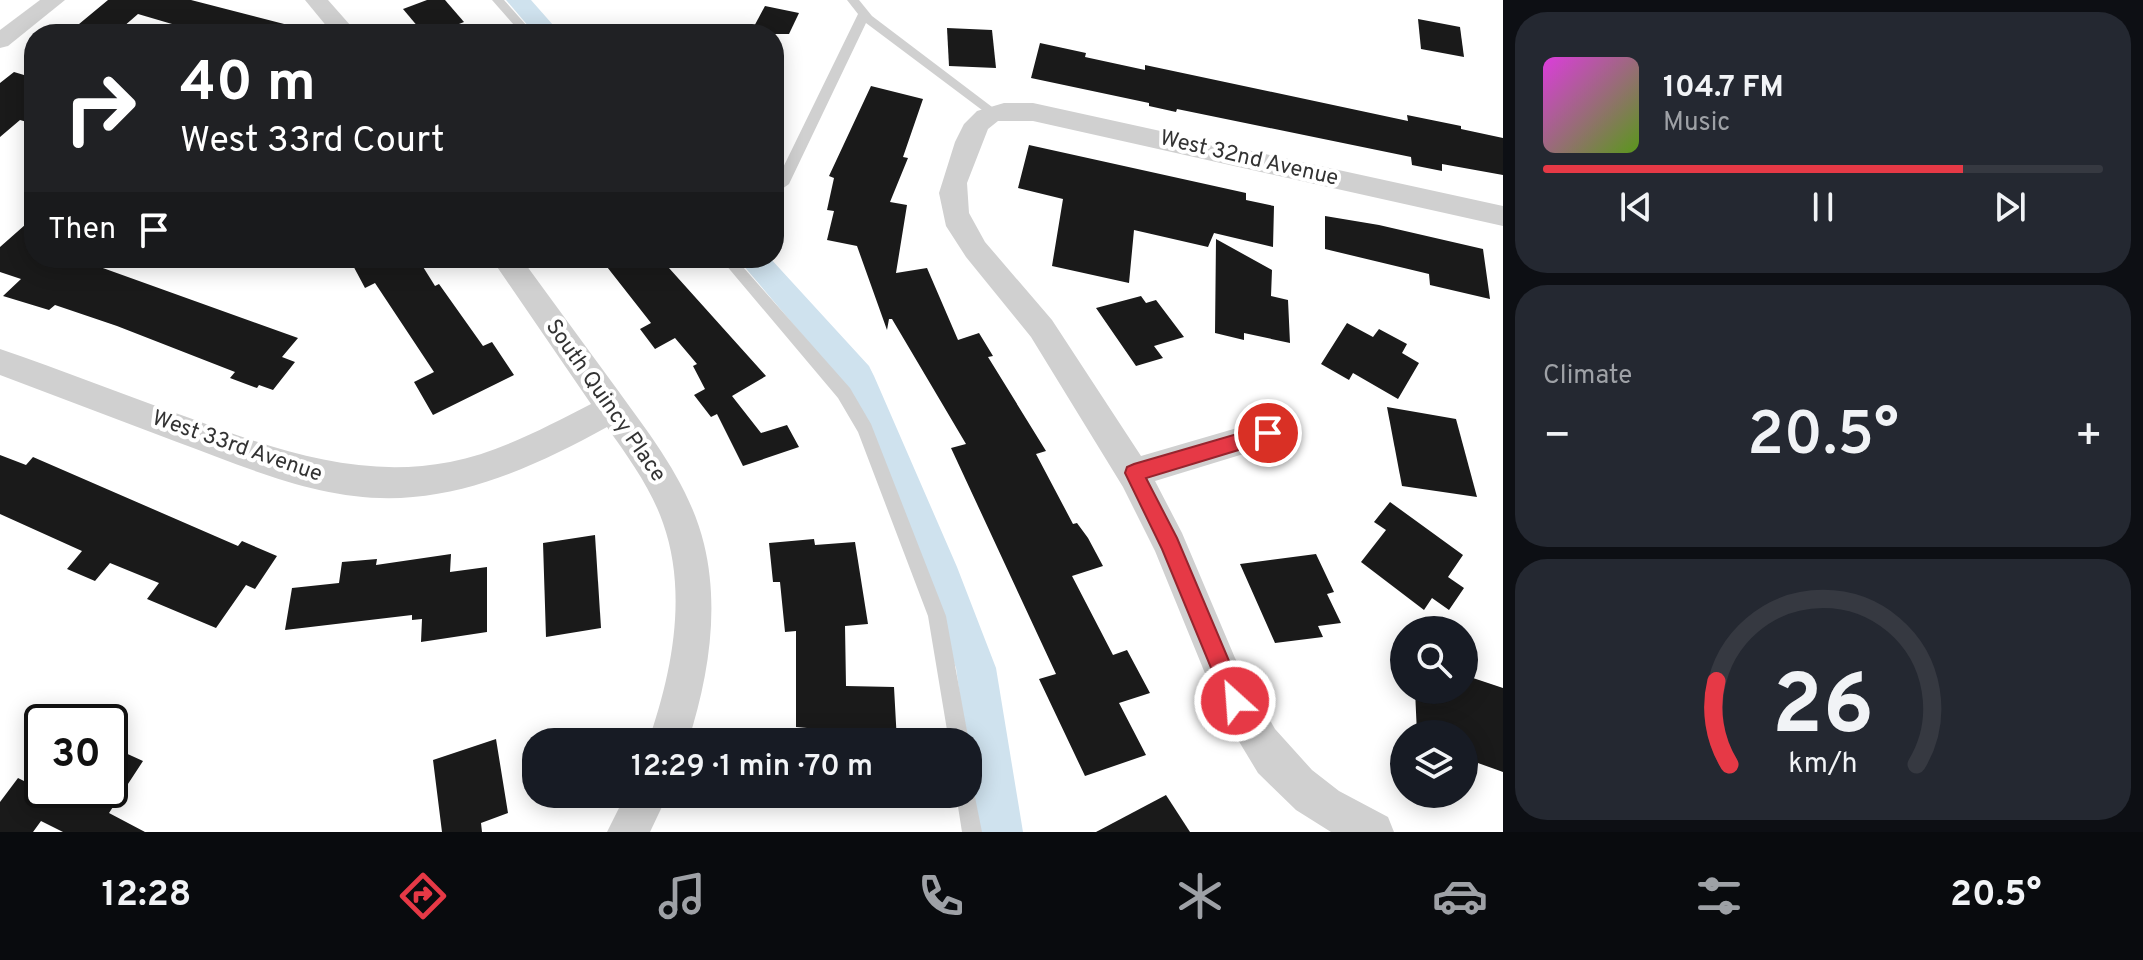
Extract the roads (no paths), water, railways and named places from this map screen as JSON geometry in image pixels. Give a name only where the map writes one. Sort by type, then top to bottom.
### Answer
[{"type":"street","points":[[3,35],[54,0]]},
{"type":"street","points":[[316,0],[337,24]]},
{"type":"street","points":[[994,113],[972,127],[955,177],[952,196],[959,226],[971,246],[1012,290],[1048,338],[1134,473],[1170,544],[1227,686],[1261,743],[1285,773],[1317,803],[1373,832]]},
{"type":"street","name":"West 32nd Avenue","points":[[994,113],[1048,114],[1503,216]]},
{"type":"street","name":"South Quincy Place","points":[[512,268],[612,408],[669,496],[686,543],[693,588],[692,636],[684,689],[672,728]]},
{"type":"street","name":"West 33rd Avenue","points":[[0,362],[278,465],[317,477],[358,484],[413,483],[495,466],[554,440],[612,408]]},
{"type":"street","points":[[1134,473],[1268,433]]},
{"type":"street","points":[[628,832],[641,808]]},
{"type":"lane","points":[[498,0],[519,24]]},
{"type":"lane","points":[[853,0],[864,14],[994,113]]},
{"type":"lane","points":[[784,180],[864,14]]},
{"type":"lane","points":[[736,268],[827,372],[865,429],[937,616],[957,728]]},
{"type":"lane","points":[[968,808],[972,832]]},
{"type":"waterway","points":[[518,0],[540,24]]},
{"type":"waterway","points":[[761,268],[857,376],[938,567],[976,668],[1001,832]]}]
